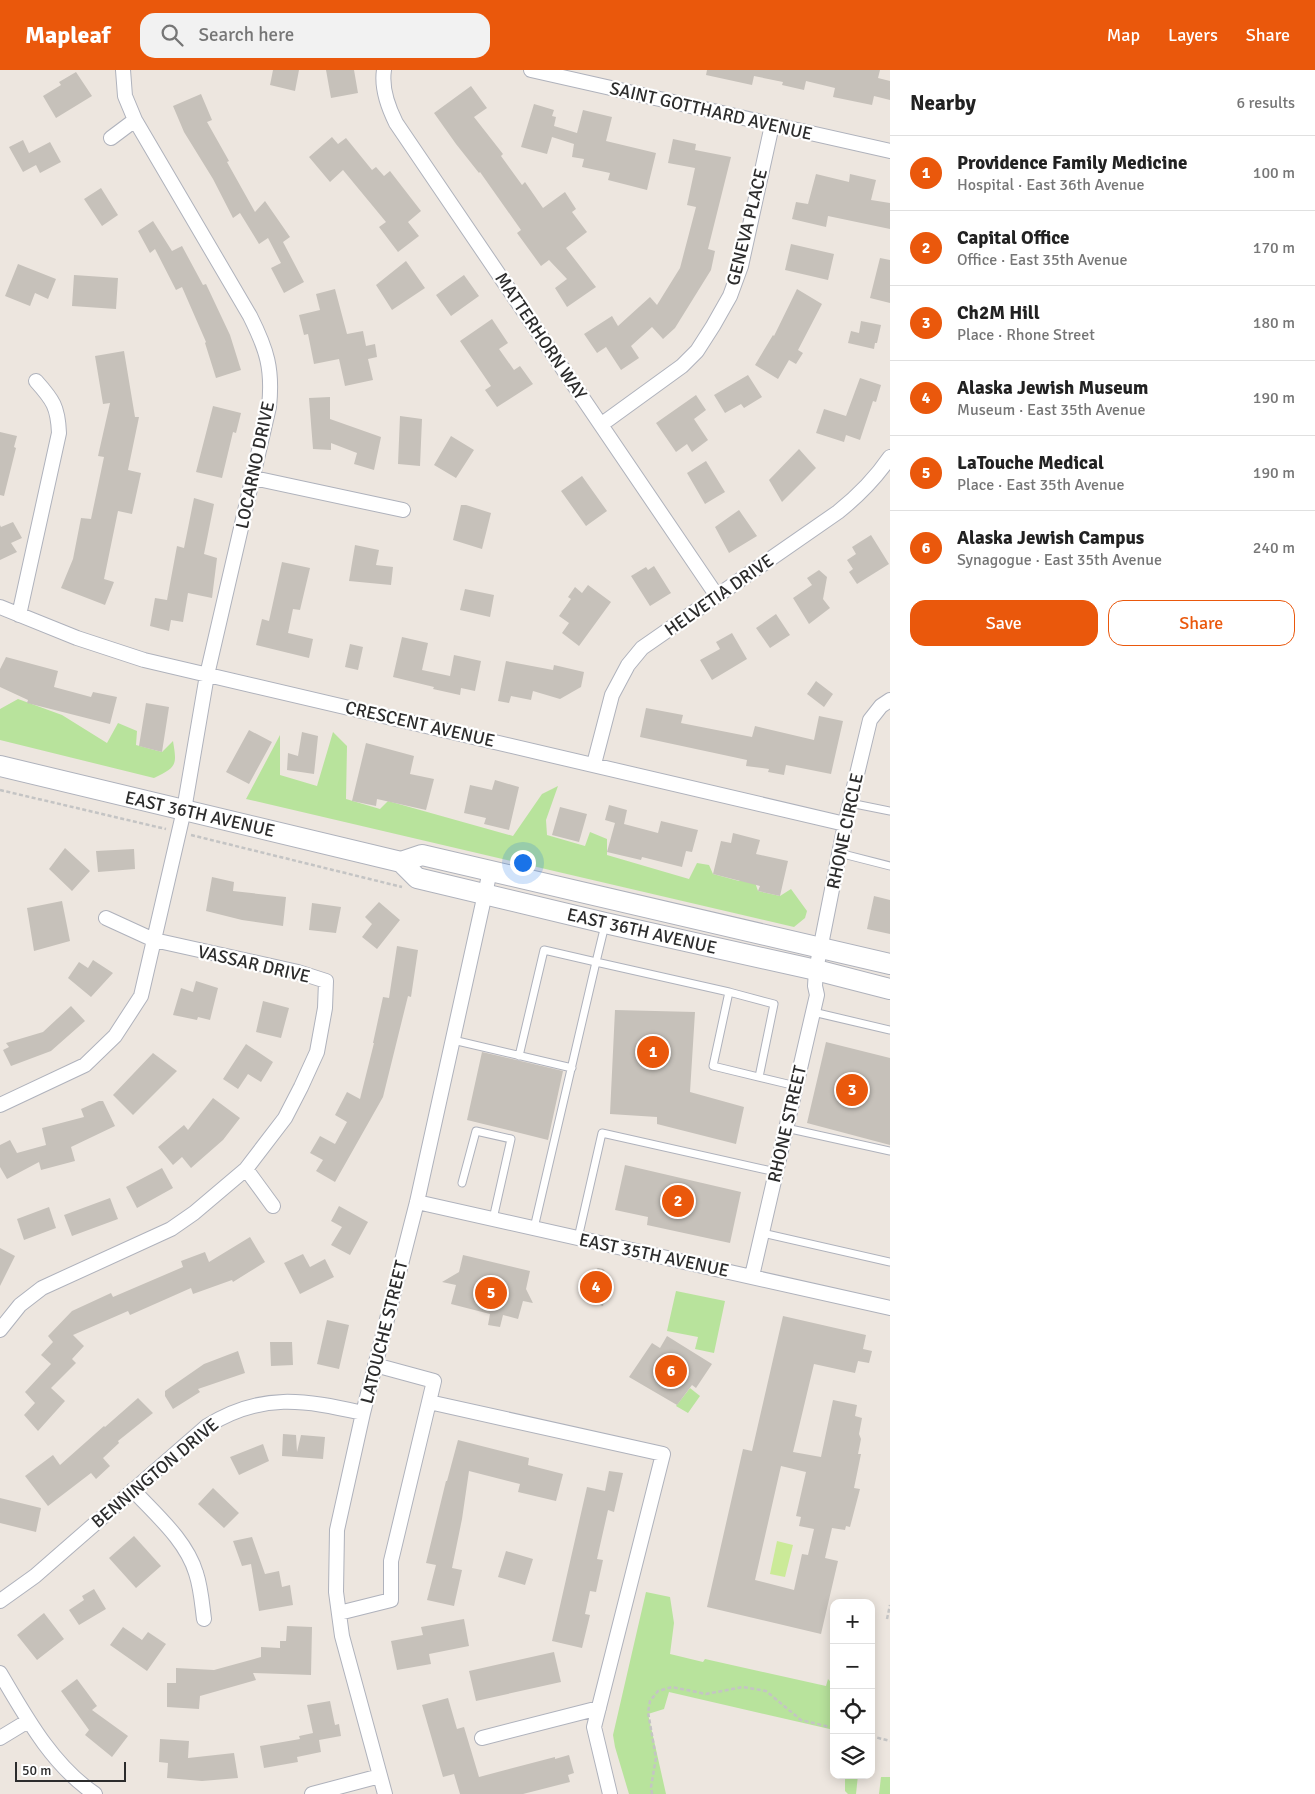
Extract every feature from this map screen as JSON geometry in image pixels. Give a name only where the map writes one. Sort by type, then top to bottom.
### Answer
[{"type":"main road","name":"EAST 36TH AVENUE","points":[[0,766],[401,862],[417,878],[605,923],[816,970],[890,989]]},
{"type":"main road","name":"EAST 36TH AVENUE","points":[[401,862],[422,855],[890,964]]},
{"type":"street","name":"LOCARNO DRIVE","points":[[0,1105],[85,1065],[116,1036],[141,996],[184,810],[208,675],[269,407],[271,384],[263,341],[135,120],[125,96],[123,70]]},
{"type":"street","name":"MATTERHORN WAY","points":[[384,70],[383,84],[385,95],[396,123],[717,596]]},
{"type":"street","name":"SAINT GOTTHARD AVENUE","points":[[531,70],[890,151]]},
{"type":"street","points":[[111,138],[135,120]]},
{"type":"street","name":"GENEVA PLACE","points":[[602,424],[682,366],[696,351],[713,326],[730,296],[740,266],[772,125]]},
{"type":"street","points":[[18,615],[59,433],[58,415],[50,397],[36,381]]},
{"type":"street","name":"HELVETIA DRIVE","points":[[594,764],[612,694],[628,664],[642,648],[851,502],[876,477],[890,457]]},
{"type":"street","points":[[254,478],[403,510]]},
{"type":"street","name":"CRESCENT AVENUE","points":[[0,607],[77,638],[136,657],[845,824]]},
{"type":"street","name":"RHONE CIRCLE","points":[[816,970],[845,824],[870,720],[881,706],[890,700]]},
{"type":"street","name":"LATOUCHE STREET","points":[[385,1794],[342,1636],[335,1568],[337,1530],[363,1413],[417,1202],[490,871]]},
{"type":"street","points":[[106,918],[154,940]]},
{"type":"street","name":"VASSAR DRIVE","points":[[0,1330],[20,1305],[42,1288],[171,1229],[194,1213],[246,1170],[285,1118],[316,1052],[326,1008],[326,981],[298,972],[154,940]]},
{"type":"street","name":"RHONE STREET","points":[[752,1276],[817,995],[816,970]]},
{"type":"street","points":[[246,1170],[272,1206]]},
{"type":"street","name":"EAST 35TH AVENUE","points":[[417,1202],[890,1308]]},
{"type":"street","points":[[339,1613],[391,1600],[391,1561],[434,1380],[375,1365]]},
{"type":"street","name":"BENNINGTON DRIVE","points":[[0,1600],[34,1576],[207,1426],[226,1414],[248,1406],[297,1401],[363,1413]]},
{"type":"street","points":[[429,1402],[663,1454],[594,1727],[610,1794]]},
{"type":"street","points":[[133,1490],[179,1540],[189,1557],[196,1573],[204,1619]]},
{"type":"street","points":[[0,1674],[28,1720],[51,1752],[70,1774],[95,1794]]},
{"type":"street","points":[[482,1738],[599,1708]]},
{"type":"street","points":[[0,1738],[28,1720]]},
{"type":"street","points":[[312,1794],[380,1776]]},
{"type":"lane","points":[[850,803],[890,811]]},
{"type":"lane","points":[[839,853],[890,866]]},
{"type":"lane","points":[[534,1228],[605,923]]},
{"type":"lane","points":[[519,1056],[544,950],[774,1004],[758,1077]]},
{"type":"lane","points":[[729,992],[713,1066],[796,1086]]},
{"type":"lane","points":[[813,1012],[890,1030]]},
{"type":"lane","points":[[453,1040],[572,1068]]},
{"type":"lane","points":[[786,1128],[890,1151]]},
{"type":"lane","points":[[462,1183],[476,1131],[511,1139],[493,1219]]},
{"type":"lane","points":[[578,1238],[602,1132],[776,1172]]},
{"type":"lane","points":[[762,1232],[890,1262]]},
{"type":"path","points":[[0,790],[407,888]]},
{"type":"path","points":[[887,1619],[890,1605]]},
{"type":"path","points":[[652,1794],[651,1787],[656,1758],[648,1712],[650,1701],[658,1691],[672,1687],[706,1694],[743,1687],[766,1691],[801,1720],[830,1727]]},
{"type":"path","points":[[875,1737],[890,1741]]},
{"type":"green space","points":[[18,699],[62,715],[107,743],[118,723],[137,731],[136,745],[162,752],[173,741],[174,764],[167,771],[154,778],[0,740],[0,709]]},
{"type":"green space","points":[[333,732],[347,746],[346,799],[380,809],[388,801],[513,836],[542,794],[558,786],[546,820],[547,835],[585,846],[590,832],[607,839],[607,855],[689,879],[697,863],[709,865],[713,874],[739,881],[751,871],[758,891],[780,896],[791,889],[807,911],[805,918],[794,927],[246,799],[280,735],[280,775],[317,786]]},
{"type":"green space","points":[[676,1291],[725,1301],[714,1353],[695,1349],[698,1337],[667,1331]]},
{"type":"green space","points":[[690,1388],[700,1396],[688,1413],[676,1406]]},
{"type":"green space","points":[[777,1541],[793,1545],[785,1577],[770,1574]]},
{"type":"green space","points":[[646,1592],[670,1597],[674,1623],[670,1654],[703,1662],[705,1659],[826,1686],[828,1679],[830,1682],[830,1729],[669,1692],[664,1709],[648,1714],[666,1794],[629,1794],[613,1735]]},
{"type":"green space","points":[[881,1777],[890,1777],[890,1794],[879,1794]]},
{"type":"green space","points":[[845,1779],[858,1779],[856,1794],[848,1794],[845,1791]]},
{"type":"building","points":[[273,70],[299,70],[295,91],[270,85]]},
{"type":"building","points":[[326,70],[354,70],[358,93],[331,98]]},
{"type":"building","points":[[707,70],[880,70],[878,78],[890,81],[890,100],[874,96],[872,105],[833,97],[835,88],[806,81],[804,90],[782,85],[783,82],[754,76],[752,85],[706,75]]},
{"type":"building","points":[[76,72],[92,96],[56,118],[43,96],[61,85],[59,82]]},
{"type":"building","points":[[471,86],[487,108],[474,117],[503,154],[501,156],[522,185],[525,182],[543,208],[565,192],[576,209],[572,212],[587,232],[566,248],[596,287],[567,307],[555,288],[567,279],[549,260],[541,266],[517,233],[521,230],[480,172],[456,144],[434,113]]},
{"type":"building","points":[[201,94],[212,120],[207,122],[255,212],[265,201],[290,237],[283,242],[304,282],[284,293],[271,268],[281,263],[268,238],[259,244],[240,213],[233,218],[213,179],[184,132],[173,106]]},
{"type":"building","points":[[534,104],[554,110],[552,116],[556,117],[554,126],[577,133],[583,110],[612,117],[606,141],[656,153],[647,190],[608,180],[610,173],[582,167],[584,159],[572,157],[574,144],[552,137],[547,154],[521,147]]},
{"type":"building","points":[[332,137],[338,144],[346,138],[372,170],[376,167],[384,176],[390,171],[421,211],[408,222],[419,236],[398,252],[379,227],[386,222],[343,170],[330,182],[309,157]]},
{"type":"building","points":[[673,139],[696,144],[695,150],[731,157],[708,249],[715,251],[711,270],[675,328],[663,339],[652,327],[631,346],[639,358],[621,370],[606,347],[597,353],[584,334],[612,316],[618,326],[650,297],[657,305],[680,268],[696,207],[687,205],[695,168],[668,163]]},
{"type":"building","points":[[23,140],[29,153],[50,142],[61,162],[40,173],[36,165],[23,172],[9,147]]},
{"type":"building","points":[[816,174],[849,182],[850,174],[876,180],[871,200],[890,203],[890,229],[828,216],[826,227],[792,219],[796,202],[808,204]]},
{"type":"building","points":[[101,188],[118,215],[102,226],[84,199]]},
{"type":"building","points":[[153,221],[172,251],[182,246],[203,285],[206,284],[230,335],[241,370],[216,378],[206,342],[182,287],[176,290],[155,249],[150,253],[138,231]]},
{"type":"building","points":[[791,244],[834,254],[828,280],[785,270]]},
{"type":"building","points":[[880,258],[890,260],[890,303],[870,298]]},
{"type":"building","points":[[406,261],[425,288],[392,310],[376,285]]},
{"type":"building","points":[[18,264],[56,279],[48,299],[35,293],[30,306],[5,296]]},
{"type":"building","points":[[74,275],[118,278],[116,309],[72,306]]},
{"type":"building","points":[[464,275],[479,296],[451,316],[436,295]]},
{"type":"building","points":[[335,289],[347,334],[363,331],[366,346],[375,344],[377,357],[368,359],[373,380],[345,386],[339,359],[314,364],[308,334],[304,335],[299,315],[320,310],[316,294]]},
{"type":"building","points":[[797,289],[822,304],[798,350],[803,353],[796,364],[789,360],[778,379],[755,365],[774,336]]},
{"type":"building","points":[[492,319],[508,343],[499,349],[514,370],[520,366],[533,384],[497,407],[485,390],[491,386],[460,341]]},
{"type":"building","points":[[861,321],[881,325],[874,349],[848,343],[851,331],[859,333]]},
{"type":"building","points":[[124,351],[135,417],[139,417],[128,470],[141,473],[132,514],[118,511],[104,579],[114,582],[105,605],[61,588],[73,559],[81,518],[91,519],[104,457],[98,456],[110,403],[103,404],[95,356]]},
{"type":"building","points":[[748,375],[762,397],[744,408],[741,404],[725,413],[714,395]]},
{"type":"building","points":[[860,378],[881,385],[876,402],[873,401],[860,440],[846,435],[844,442],[816,433],[824,409],[846,416]]},
{"type":"building","points":[[696,395],[706,410],[694,419],[708,440],[692,452],[687,444],[676,452],[656,423]]},
{"type":"building","points":[[330,397],[330,419],[381,437],[374,470],[354,464],[357,453],[331,443],[331,450],[313,449],[309,398]]},
{"type":"building","points":[[213,406],[241,413],[236,433],[233,432],[222,478],[196,472]]},
{"type":"building","points":[[400,416],[422,419],[420,466],[398,464]]},
{"type":"building","points":[[0,432],[17,436],[14,447],[16,448],[4,496],[0,495]]},
{"type":"building","points":[[451,436],[474,450],[456,478],[434,465]]},
{"type":"building","points":[[799,449],[816,468],[782,502],[769,480]]},
{"type":"building","points":[[706,461],[725,492],[705,504],[687,473]]},
{"type":"building","points":[[582,476],[607,511],[586,526],[561,491]]},
{"type":"building","points":[[194,498],[214,504],[204,554],[217,558],[212,598],[188,593],[183,622],[171,620],[169,631],[150,626],[155,598],[167,600],[177,546],[184,548]]},
{"type":"building","points":[[461,505],[491,513],[482,549],[453,540]]},
{"type":"building","points":[[739,510],[757,536],[729,553],[715,527]]},
{"type":"building","points":[[13,522],[22,538],[11,543],[17,552],[0,560],[0,525],[1,527]]},
{"type":"building","points":[[871,535],[889,564],[857,584],[849,572],[853,569],[847,560],[856,554],[852,547]]},
{"type":"building","points":[[355,545],[379,550],[376,565],[393,567],[391,585],[349,581]]},
{"type":"building","points":[[282,562],[310,568],[300,610],[293,609],[288,633],[313,639],[309,658],[256,645],[262,619],[269,621]]},
{"type":"building","points":[[654,566],[671,593],[650,606],[631,576],[646,567],[648,570]]},
{"type":"building","points":[[819,570],[827,577],[823,599],[830,608],[809,624],[793,598],[812,585],[807,578]]},
{"type":"building","points":[[588,585],[611,602],[579,646],[562,633],[569,623],[559,616],[571,599],[568,597],[575,587],[582,593]]},
{"type":"building","points":[[465,589],[494,595],[490,617],[460,610]]},
{"type":"building","points":[[776,614],[790,635],[770,648],[756,628]]},
{"type":"building","points":[[732,633],[747,659],[712,680],[700,660],[720,649],[716,642]]},
{"type":"building","points":[[402,637],[428,643],[422,670],[450,676],[454,655],[481,661],[475,691],[461,688],[460,695],[393,677]]},
{"type":"building","points":[[350,644],[363,647],[358,670],[345,667]]},
{"type":"building","points":[[6,657],[58,671],[54,687],[91,697],[93,692],[117,697],[110,724],[27,703],[28,700],[0,687],[0,669]]},
{"type":"building","points":[[506,661],[553,670],[554,665],[584,672],[581,687],[560,699],[533,691],[531,700],[511,696],[509,703],[498,701]]},
{"type":"building","points":[[816,681],[833,694],[824,707],[807,694]]},
{"type":"building","points":[[146,703],[169,707],[162,752],[139,746]]},
{"type":"building","points":[[646,708],[683,715],[681,723],[752,737],[755,726],[814,740],[819,716],[843,721],[831,774],[786,765],[784,775],[768,772],[769,769],[746,766],[747,760],[640,737]]},
{"type":"building","points":[[249,730],[272,742],[249,784],[226,772]]},
{"type":"building","points":[[302,732],[318,736],[314,774],[287,770],[288,753],[298,756]]},
{"type":"building","points":[[366,743],[414,756],[410,774],[434,779],[426,810],[377,799],[376,806],[352,801]]},
{"type":"building","points":[[495,780],[519,787],[509,830],[484,824],[486,818],[464,813],[470,785],[492,790]]},
{"type":"building","points":[[609,805],[627,810],[624,824],[658,833],[661,821],[698,830],[692,852],[686,851],[682,867],[642,857],[641,860],[607,852],[615,823],[605,820]]},
{"type":"building","points":[[560,807],[587,814],[579,842],[552,835]]},
{"type":"building","points":[[733,833],[760,840],[756,854],[788,861],[780,896],[758,891],[760,886],[713,874],[721,841],[731,843]]},
{"type":"building","points":[[65,848],[90,871],[72,891],[49,869]]},
{"type":"building","points":[[134,849],[135,869],[98,872],[96,851]]},
{"type":"building","points":[[212,877],[234,882],[233,891],[286,897],[283,926],[242,920],[206,911]]},
{"type":"building","points":[[874,896],[890,900],[890,934],[867,929]]},
{"type":"building","points":[[62,901],[70,941],[34,951],[27,908]]},
{"type":"building","points":[[379,902],[400,920],[377,949],[362,937],[372,924],[365,917]]},
{"type":"building","points":[[312,903],[341,907],[336,933],[309,930]]},
{"type":"building","points":[[397,946],[418,950],[411,997],[408,996],[383,1097],[335,1182],[316,1171],[323,1160],[310,1153],[320,1136],[335,1144],[347,1122],[335,1115],[347,1092],[360,1099],[383,997],[389,998]]},
{"type":"building","points":[[93,960],[113,973],[91,997],[68,978],[79,962],[88,968]]},
{"type":"building","points":[[196,981],[218,988],[210,1020],[198,1017],[197,1020],[173,1015],[181,988],[193,992]]},
{"type":"building","points":[[263,1001],[289,1008],[281,1038],[256,1032]]},
{"type":"building","points":[[71,1006],[85,1021],[51,1051],[11,1066],[3,1050],[9,1047],[6,1043],[43,1032]]},
{"type":"building","points":[[615,1010],[695,1012],[690,1092],[744,1107],[736,1144],[657,1124],[657,1117],[610,1114]]},
{"type":"building","points":[[826,1042],[890,1058],[890,1145],[807,1123]]},
{"type":"building","points":[[246,1044],[273,1062],[261,1082],[248,1074],[238,1089],[223,1079]]},
{"type":"building","points":[[482,1052],[563,1071],[548,1140],[467,1120]]},
{"type":"building","points":[[153,1053],[177,1071],[133,1115],[113,1095]]},
{"type":"building","points":[[213,1098],[240,1118],[223,1140],[191,1168],[182,1157],[173,1165],[158,1147],[184,1125],[188,1130]]},
{"type":"building","points":[[103,1101],[115,1126],[71,1147],[75,1161],[41,1170],[39,1162],[7,1179],[0,1167],[0,1145],[10,1140],[17,1153],[46,1145],[42,1128],[84,1117],[81,1109]]},
{"type":"building","points":[[625,1165],[741,1192],[730,1243],[647,1225],[648,1217],[615,1210]]},
{"type":"building","points":[[162,1168],[173,1188],[137,1208],[126,1187]]},
{"type":"building","points":[[110,1198],[118,1219],[72,1236],[64,1215]]},
{"type":"building","points":[[339,1206],[368,1222],[350,1255],[331,1245],[342,1227],[331,1221]]},
{"type":"building","points":[[49,1207],[56,1228],[24,1240],[17,1219]]},
{"type":"building","points":[[250,1237],[265,1262],[233,1282],[232,1280],[193,1294],[191,1288],[130,1315],[128,1311],[73,1335],[84,1346],[72,1359],[76,1363],[51,1388],[65,1401],[38,1431],[24,1415],[35,1403],[25,1392],[51,1364],[41,1355],[53,1342],[48,1336],[72,1311],[111,1293],[113,1297],[183,1267],[181,1261],[205,1252],[209,1262]]},
{"type":"building","points":[[0,1248],[15,1256],[0,1286]]},
{"type":"building","points":[[303,1254],[310,1267],[325,1259],[334,1277],[300,1294],[284,1263]]},
{"type":"building","points":[[463,1255],[530,1271],[526,1289],[533,1303],[523,1301],[518,1319],[503,1315],[500,1327],[488,1325],[490,1314],[451,1304],[456,1285],[442,1282],[459,1272]]},
{"type":"building","points":[[598,1268],[603,1269],[609,1275],[603,1306],[583,1300],[589,1274]]},
{"type":"building","points":[[783,1316],[866,1335],[863,1349],[872,1351],[869,1363],[858,1361],[855,1373],[814,1364],[793,1452],[821,1457],[833,1400],[857,1405],[855,1416],[862,1418],[858,1454],[861,1454],[854,1488],[860,1489],[850,1527],[846,1526],[845,1530],[832,1528],[825,1558],[838,1561],[821,1634],[707,1607],[743,1449],[752,1451]],"holes":[[[781,1466],[806,1472],[796,1516],[801,1517],[799,1526],[814,1529],[808,1555],[802,1554],[794,1590],[755,1580]]]},
{"type":"building","points":[[327,1320],[349,1325],[339,1369],[317,1364]]},
{"type":"building","points":[[667,1336],[712,1364],[696,1388],[692,1385],[677,1405],[629,1377],[652,1343],[660,1348]]},
{"type":"building","points":[[270,1342],[292,1342],[293,1365],[271,1366]]},
{"type":"building","points":[[238,1351],[245,1373],[198,1389],[200,1392],[173,1409],[165,1396],[165,1391],[204,1364]]},
{"type":"building","points":[[138,1398],[153,1413],[118,1441],[119,1443],[103,1458],[110,1466],[96,1479],[91,1473],[48,1506],[25,1476],[53,1455],[60,1465]]},
{"type":"building","points":[[283,1434],[296,1435],[297,1452],[301,1435],[325,1437],[323,1459],[282,1456]]},
{"type":"building","points":[[458,1440],[529,1458],[528,1465],[563,1474],[556,1501],[518,1492],[520,1484],[469,1471],[452,1568],[462,1570],[454,1606],[427,1600],[436,1565],[426,1563]]},
{"type":"building","points":[[263,1444],[269,1461],[239,1475],[230,1457]]},
{"type":"building","points":[[609,1471],[623,1473],[614,1512],[608,1510],[597,1559],[603,1560],[596,1592],[590,1591],[585,1614],[590,1615],[582,1648],[552,1641],[587,1487],[605,1491]]},
{"type":"building","points":[[213,1488],[239,1513],[224,1528],[198,1504]]},
{"type":"building","points":[[0,1498],[41,1508],[36,1532],[0,1523]]},
{"type":"building","points":[[134,1536],[161,1566],[136,1588],[109,1558]]},
{"type":"building","points":[[252,1537],[265,1574],[279,1571],[282,1587],[290,1585],[293,1605],[259,1611],[251,1564],[242,1566],[233,1541]]},
{"type":"building","points":[[506,1551],[533,1559],[525,1585],[498,1577]]},
{"type":"building","points":[[94,1589],[106,1609],[79,1625],[69,1610],[84,1600],[82,1596]]},
{"type":"building","points":[[44,1613],[64,1639],[37,1660],[17,1635]]},
{"type":"building","points":[[464,1619],[469,1646],[429,1654],[431,1664],[397,1670],[391,1641],[423,1635],[421,1627]]},
{"type":"building","points":[[287,1626],[312,1627],[311,1675],[253,1673],[256,1680],[200,1696],[199,1709],[167,1707],[167,1683],[176,1683],[176,1668],[214,1670],[261,1657],[261,1647],[280,1648],[280,1641],[286,1641]]},
{"type":"building","points":[[123,1627],[142,1640],[148,1632],[166,1644],[147,1671],[110,1645]]},
{"type":"building","points":[[554,1652],[561,1682],[476,1701],[469,1671]]},
{"type":"building","points":[[77,1679],[97,1706],[92,1710],[128,1736],[112,1757],[85,1735],[89,1730],[61,1691]]},
{"type":"building","points":[[448,1698],[457,1729],[464,1727],[479,1777],[569,1755],[574,1773],[568,1775],[570,1782],[523,1794],[460,1794],[454,1774],[443,1777],[422,1705]]},
{"type":"building","points":[[330,1701],[335,1725],[339,1724],[341,1736],[319,1740],[321,1752],[297,1757],[298,1762],[264,1768],[260,1746],[300,1739],[299,1736],[313,1733],[307,1705]]},
{"type":"building","points":[[160,1739],[189,1741],[188,1758],[234,1753],[238,1778],[202,1781],[167,1778],[168,1763],[159,1762]]},
{"type":"place","name":"Providence Family Medicine","points":[[653,1052]]},
{"type":"place","name":"Ch2M Hill","points":[[852,1090]]},
{"type":"place","name":"Capital Office","points":[[678,1201]]},
{"type":"place","name":"Alaska Jewish Museum","points":[[596,1287]]},
{"type":"place","name":"LaTouche Medical","points":[[491,1293]]},
{"type":"place","name":"Alaska Jewish Campus","points":[[671,1371]]}]
